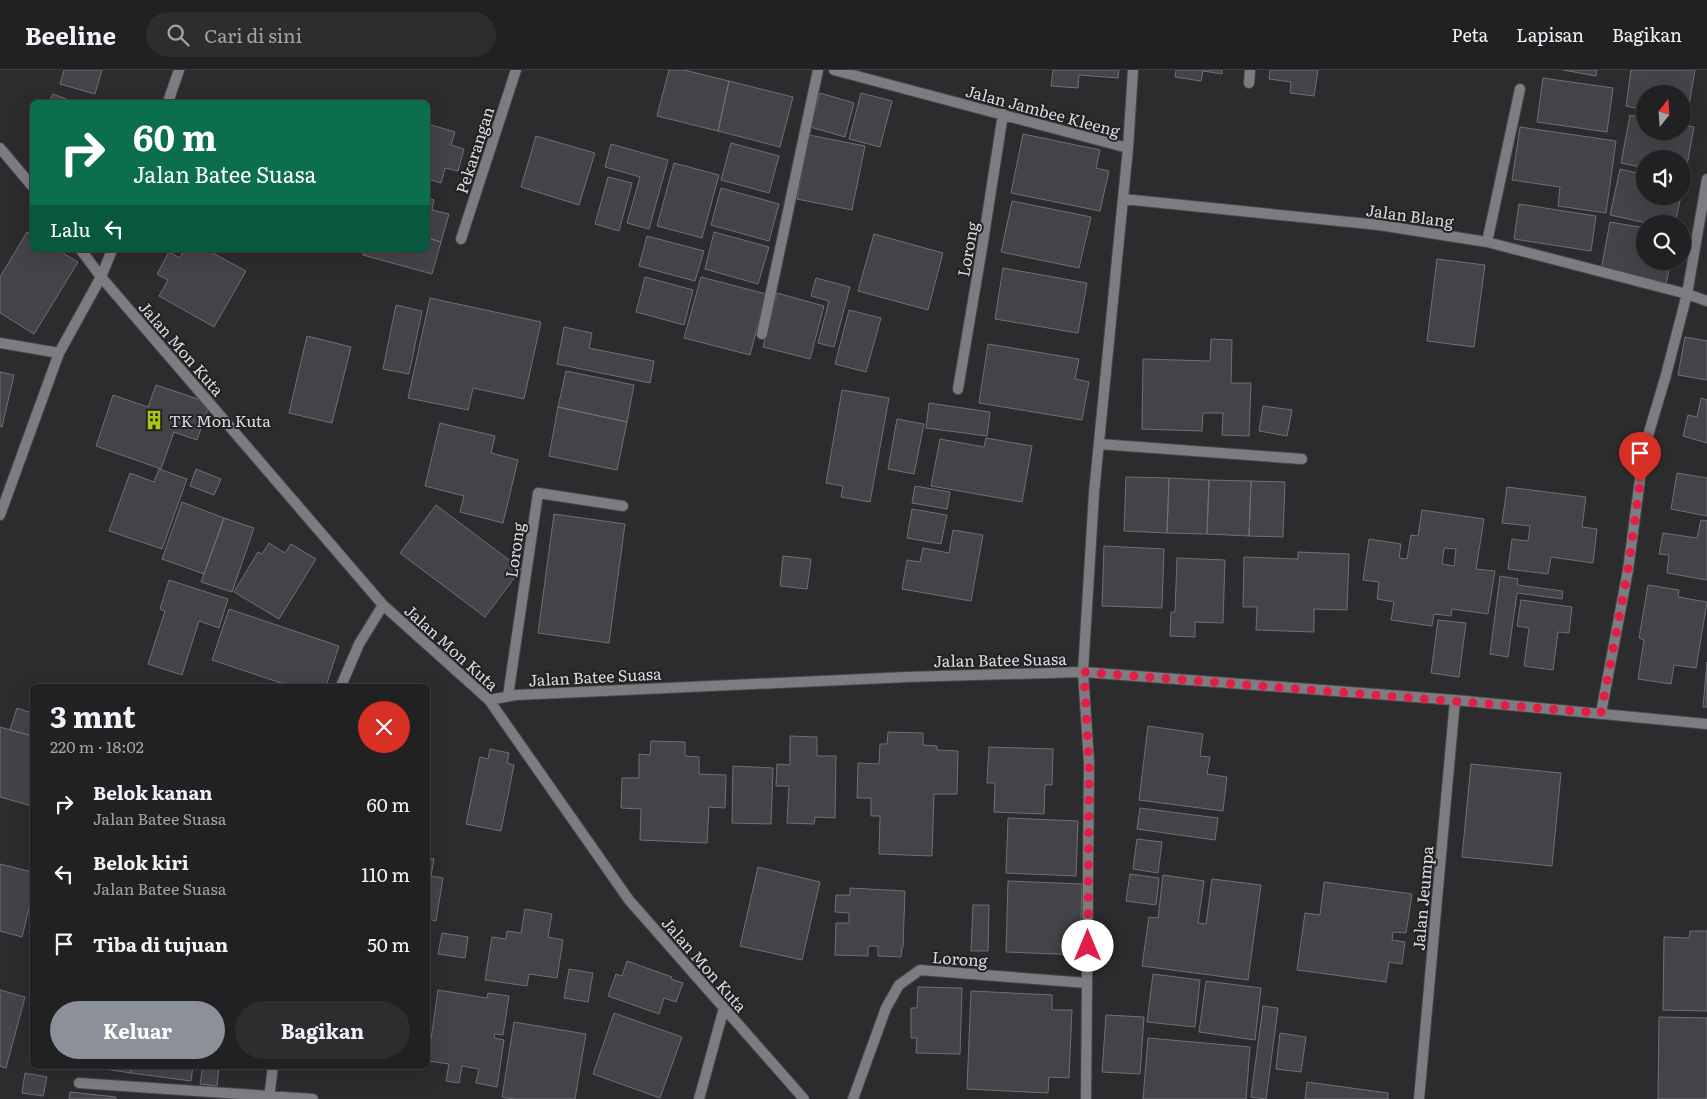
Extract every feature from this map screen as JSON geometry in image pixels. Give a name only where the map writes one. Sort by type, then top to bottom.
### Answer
[{"type":"street","points":[[169,100],[179,70]]},
{"type":"street","name":"Pekarangan","points":[[461,239],[516,70]]},
{"type":"street","points":[[762,334],[818,70]]},
{"type":"street","name":"Jalan Jambee Kleeng","points":[[834,70],[1128,148]]},
{"type":"street","points":[[1086,1099],[1089,762],[1084,672],[1094,493],[1128,148],[1133,70]]},
{"type":"street","points":[[1249,83],[1250,70]]},
{"type":"street","points":[[1487,242],[1520,89]]},
{"type":"street","name":"Lorong","points":[[958,389],[984,242],[1003,114]]},
{"type":"street","points":[[0,148],[30,184]]},
{"type":"street","points":[[1601,713],[1628,570],[1644,448],[1666,375],[1686,294],[1707,179]]},
{"type":"street","name":"Jalan Blang","points":[[1123,199],[1379,225],[1487,242],[1686,294]]},
{"type":"street","name":"Jalan Mon Kuta","points":[[82,252],[101,277],[383,605],[489,700],[629,900],[804,1099]]},
{"type":"street","points":[[0,515],[59,353],[101,277],[111,252]]},
{"type":"street","points":[[1686,294],[1707,301]]},
{"type":"street","points":[[0,343],[59,353]]},
{"type":"street","points":[[1099,444],[1302,459]]},
{"type":"street","name":"Lorong","points":[[508,696],[538,492],[623,506]]},
{"type":"street","points":[[342,684],[358,644],[383,605]]},
{"type":"street","name":"Jalan Batee Suasa","points":[[489,700],[516,695],[898,677],[1084,672],[1454,700],[1707,724]]},
{"type":"street","name":"Jalan Jeumpa","points":[[1419,1099],[1454,700]]},
{"type":"street","name":"Lorong","points":[[853,1099],[886,1008],[898,985],[920,970],[1087,983]]},
{"type":"street","points":[[698,1099],[724,1008]]},
{"type":"street","points":[[269,1097],[273,1069]]},
{"type":"street","points":[[79,1083],[312,1099]]},
{"type":"building","points":[[64,70],[102,70],[95,94],[60,84]]},
{"type":"building","points":[[669,70],[684,70],[729,81],[718,131],[657,116]]},
{"type":"building","points":[[1053,70],[1119,70],[1118,78],[1079,75],[1078,88],[1051,86]]},
{"type":"building","points":[[1176,70],[1222,70],[1222,74],[1203,71],[1201,81],[1175,77]]},
{"type":"building","points":[[1270,70],[1318,70],[1314,96],[1290,93],[1291,82],[1269,79]]},
{"type":"building","points":[[1563,70],[1597,70],[1596,76]]},
{"type":"building","points":[[1631,70],[1695,70],[1691,94],[1691,85],[1636,85],[1636,108],[1626,106]]},
{"type":"building","points":[[1543,78],[1613,88],[1607,132],[1537,122]]},
{"type":"building","points":[[729,81],[793,97],[780,147],[718,131]]},
{"type":"building","points":[[820,93],[854,103],[845,137],[810,127]]},
{"type":"building","points":[[861,93],[892,101],[880,147],[849,139]]},
{"type":"building","points":[[53,94],[69,100],[50,100]]},
{"type":"building","points":[[1630,115],[1636,116],[1636,140],[1691,140],[1691,126],[1694,127],[1690,150],[1636,150],[1636,166],[1621,163]]},
{"type":"building","points":[[430,125],[455,132],[451,145],[464,149],[458,171],[445,168],[441,183],[430,180]]},
{"type":"building","points":[[1520,127],[1616,141],[1606,213],[1558,206],[1560,187],[1512,180]]},
{"type":"building","points":[[1023,134],[1100,150],[1096,168],[1109,171],[1100,211],[1011,193]]},
{"type":"building","points":[[809,135],[865,146],[852,210],[797,199]]},
{"type":"building","points":[[536,136],[595,153],[579,205],[521,187]]},
{"type":"building","points":[[731,143],[779,156],[769,193],[721,180]]},
{"type":"building","points":[[611,144],[668,160],[649,229],[627,223],[640,177],[605,167]]},
{"type":"building","points":[[674,163],[719,175],[702,238],[657,226]]},
{"type":"building","points":[[1620,169],[1636,173],[1636,205],[1679,205],[1677,215],[1636,215],[1636,221],[1610,215]]},
{"type":"building","points":[[608,177],[632,183],[619,231],[595,224]]},
{"type":"building","points":[[721,188],[779,204],[769,241],[711,225]]},
{"type":"building","points":[[430,199],[434,200],[432,210],[449,214],[441,242],[430,239]]},
{"type":"building","points":[[1012,201],[1091,217],[1079,268],[1001,252]]},
{"type":"building","points":[[1519,204],[1596,216],[1591,251],[1514,239]]},
{"type":"building","points":[[1610,222],[1636,226],[1636,270],[1669,270],[1666,284],[1601,270]]},
{"type":"building","points":[[27,232],[30,234],[30,252],[61,252],[78,262],[34,334],[0,313],[0,277]]},
{"type":"building","points":[[714,232],[769,247],[758,284],[705,269]]},
{"type":"building","points":[[874,234],[943,253],[928,310],[858,291]]},
{"type":"building","points":[[647,236],[704,251],[695,281],[639,266]]},
{"type":"building","points":[[430,239],[441,242],[432,274],[363,255],[364,252],[430,252]]},
{"type":"building","points":[[169,252],[180,258],[183,252],[211,252],[246,271],[214,327],[159,296],[168,280],[157,274]]},
{"type":"building","points":[[1437,259],[1485,265],[1474,347],[1427,341]]},
{"type":"building","points":[[1003,268],[1087,283],[1078,333],[995,319]]},
{"type":"building","points":[[645,277],[693,290],[684,325],[636,312]]},
{"type":"building","points":[[701,277],[766,294],[750,355],[684,338]]},
{"type":"building","points":[[816,278],[850,287],[834,347],[818,343],[829,301],[811,296]]},
{"type":"building","points":[[777,293],[824,306],[810,359],[763,347]]},
{"type":"building","points":[[430,298],[541,322],[524,399],[473,388],[468,410],[408,398]]},
{"type":"building","points":[[396,305],[422,311],[409,374],[383,369]]},
{"type":"building","points":[[849,310],[881,318],[866,372],[835,364]]},
{"type":"building","points":[[564,327],[592,333],[589,348],[654,361],[650,383],[557,364]]},
{"type":"building","points":[[307,336],[351,347],[332,423],[289,413]]},
{"type":"building","points":[[1685,337],[1707,341],[1707,380],[1678,375]]},
{"type":"building","points":[[1211,339],[1232,340],[1231,383],[1251,383],[1249,436],[1222,435],[1223,413],[1203,413],[1202,431],[1142,429],[1143,359],[1210,361]]},
{"type":"building","points":[[988,344],[1079,359],[1075,379],[1089,382],[1082,420],[979,403]]},
{"type":"building","points":[[566,371],[634,385],[627,422],[558,407]]},
{"type":"building","points":[[0,372],[14,375],[2,427],[0,426]]},
{"type":"building","name":"TK Mon Kuta","points":[[156,385],[210,403],[197,440],[174,432],[161,469],[96,446],[113,395],[148,407]]},
{"type":"building","points":[[842,390],[889,398],[870,502],[841,497],[843,486],[826,483]]},
{"type":"building","points":[[1701,398],[1707,400],[1707,443],[1683,436],[1688,415],[1697,417]]},
{"type":"building","points":[[929,403],[990,412],[987,436],[926,428]]},
{"type":"building","points":[[1263,406],[1292,410],[1287,436],[1259,431]]},
{"type":"building","points":[[558,407],[627,422],[617,470],[549,456]]},
{"type":"building","points":[[897,419],[924,424],[914,474],[888,469]]},
{"type":"building","points":[[440,423],[495,436],[491,453],[518,460],[503,523],[460,512],[464,496],[425,486]]},
{"type":"building","points":[[986,438],[1032,446],[1022,502],[931,486],[940,439],[984,447]]},
{"type":"building","points":[[159,469],[187,479],[162,549],[109,531],[130,473],[154,482]]},
{"type":"building","points":[[196,469],[221,479],[214,495],[190,486]]},
{"type":"building","points":[[1677,473],[1707,478],[1707,516],[1671,509]]},
{"type":"building","points":[[1126,477],[1169,478],[1167,533],[1124,531]]},
{"type":"building","points":[[1169,478],[1209,480],[1207,534],[1167,533]]},
{"type":"building","points":[[1209,480],[1251,481],[1249,536],[1207,534]]},
{"type":"building","points":[[1251,481],[1285,482],[1283,537],[1249,536]]},
{"type":"building","points":[[915,486],[950,492],[947,509],[912,503]]},
{"type":"building","points":[[1507,487],[1586,497],[1582,527],[1597,529],[1593,563],[1551,557],[1548,574],[1508,569],[1512,539],[1528,541],[1530,526],[1502,523]]},
{"type":"building","points":[[182,502],[224,518],[204,574],[162,559]]},
{"type":"building","points":[[436,505],[521,569],[485,617],[400,553]]},
{"type":"building","points":[[912,509],[947,515],[941,544],[907,538]]},
{"type":"building","points":[[1422,510],[1484,519],[1476,569],[1495,571],[1488,614],[1452,609],[1451,616],[1434,614],[1432,626],[1391,620],[1394,602],[1377,599],[1379,582],[1363,580],[1369,539],[1401,544],[1399,558],[1407,559],[1411,535],[1418,536]],"holes":[[[1444,548],[1456,549],[1454,566],[1442,564]]]},
{"type":"building","points":[[554,514],[625,524],[609,643],[538,633]]},
{"type":"building","points":[[224,518],[254,528],[232,592],[201,582]]},
{"type":"building","points":[[1701,520],[1707,521],[1707,580],[1667,573],[1669,555],[1659,554],[1663,533],[1697,538]]},
{"type":"building","points":[[953,530],[983,535],[971,601],[902,589],[907,560],[920,562],[923,548],[949,553]]},
{"type":"building","points":[[269,543],[285,553],[291,544],[316,559],[279,619],[234,592],[258,552],[262,554]]},
{"type":"building","points":[[1104,546],[1164,549],[1162,608],[1102,606]]},
{"type":"building","points":[[1298,552],[1349,554],[1347,610],[1314,609],[1314,632],[1256,630],[1257,607],[1243,607],[1244,557],[1298,559]]},
{"type":"building","points":[[783,556],[811,559],[807,589],[780,586]]},
{"type":"building","points":[[1177,558],[1225,560],[1223,623],[1195,622],[1195,637],[1170,636],[1171,612],[1175,612]]},
{"type":"building","points":[[1500,576],[1518,579],[1517,585],[1563,591],[1562,599],[1517,593],[1508,657],[1490,654]]},
{"type":"building","points":[[169,580],[228,599],[219,628],[199,621],[182,675],[148,664],[165,611],[160,609]]},
{"type":"building","points":[[1648,585],[1679,590],[1678,597],[1707,602],[1696,668],[1674,665],[1671,684],[1638,679],[1644,640],[1639,638]]},
{"type":"building","points":[[1521,600],[1572,607],[1569,633],[1558,632],[1553,670],[1524,666],[1529,628],[1517,626]]},
{"type":"building","points":[[229,609],[339,646],[327,684],[284,684],[212,660]]},
{"type":"building","points":[[1438,620],[1466,623],[1459,677],[1431,673]]},
{"type":"building","points":[[1707,662],[1707,707],[1703,707]]},
{"type":"building","points":[[17,708],[30,712],[30,735],[10,730]]},
{"type":"building","points":[[1148,726],[1203,734],[1200,756],[1210,757],[1207,774],[1227,777],[1223,811],[1139,800]]},
{"type":"building","points":[[0,727],[30,735],[30,805],[0,797]]},
{"type":"building","points":[[888,732],[923,733],[923,745],[937,746],[937,750],[958,751],[957,794],[934,794],[932,856],[879,854],[880,816],[871,816],[871,798],[857,798],[858,763],[879,764],[880,744],[887,744]]},
{"type":"building","points":[[790,736],[817,737],[817,756],[836,756],[835,818],[815,817],[814,824],[787,823],[789,786],[776,786],[777,764],[790,765]]},
{"type":"building","points":[[651,741],[685,742],[685,756],[699,757],[699,774],[726,775],[725,808],[709,807],[707,843],[640,840],[641,809],[621,808],[622,778],[639,778],[639,754],[650,755]]},
{"type":"building","points":[[989,747],[1053,749],[1052,785],[1045,785],[1044,814],[994,812],[995,783],[987,783]]},
{"type":"building","points":[[490,749],[509,753],[507,763],[514,765],[501,831],[466,824],[480,757],[488,759]]},
{"type":"building","points":[[1471,764],[1561,773],[1552,866],[1462,857]]},
{"type":"building","points":[[733,766],[773,768],[771,824],[732,823]]},
{"type":"building","points":[[1140,808],[1218,818],[1215,840],[1137,829]]},
{"type":"building","points":[[1008,818],[1078,821],[1076,876],[1006,873]]},
{"type":"building","points":[[1137,839],[1162,842],[1158,873],[1133,869]]},
{"type":"building","points":[[430,858],[434,859],[431,876],[443,878],[436,921],[430,920]]},
{"type":"building","points":[[0,864],[30,872],[30,904],[22,937],[0,931]]},
{"type":"building","points":[[758,867],[820,882],[802,960],[740,946]]},
{"type":"building","points":[[1130,874],[1159,878],[1156,905],[1126,901]]},
{"type":"building","points":[[1163,875],[1204,881],[1198,923],[1206,924],[1212,879],[1261,885],[1248,980],[1142,966],[1149,917],[1158,918]]},
{"type":"building","points":[[1008,881],[1082,884],[1080,955],[1006,952]]},
{"type":"building","points":[[1324,882],[1412,894],[1406,933],[1393,932],[1392,940],[1405,942],[1402,964],[1389,962],[1386,982],[1297,970],[1305,913],[1320,915]]},
{"type":"building","points":[[850,888],[905,891],[901,957],[878,956],[878,946],[868,946],[868,956],[835,955],[836,923],[849,923],[849,913],[835,912],[836,895],[850,895]]},
{"type":"building","points":[[973,905],[989,905],[988,951],[971,951]]},
{"type":"building","points":[[525,909],[552,914],[548,937],[563,940],[557,978],[529,974],[527,986],[485,980],[492,937],[506,939],[507,931],[521,933]]},
{"type":"building","points":[[1690,931],[1707,931],[1707,1011],[1663,1010],[1664,937],[1689,938]]},
{"type":"building","points":[[442,933],[468,937],[465,958],[438,954]]},
{"type":"building","points":[[627,961],[672,977],[671,979],[683,983],[676,1002],[664,998],[659,1014],[608,996],[616,974],[622,976]]},
{"type":"building","points":[[569,969],[593,973],[588,1002],[564,998]]},
{"type":"building","points":[[1153,974],[1200,980],[1195,1027],[1147,1022]]},
{"type":"building","points":[[1206,981],[1261,988],[1255,1040],[1199,1032]]},
{"type":"building","points":[[918,987],[962,988],[960,1054],[916,1053],[917,1038],[911,1038],[911,1008],[917,1008]]},
{"type":"building","points":[[0,990],[25,997],[6,1068],[0,1066]]},
{"type":"building","points":[[438,990],[487,998],[488,993],[509,996],[503,1035],[495,1034],[494,1038],[504,1040],[497,1087],[476,1083],[479,1069],[462,1066],[459,1083],[446,1081],[449,1064],[430,1061],[430,1047]]},
{"type":"building","points":[[971,991],[1052,995],[1052,1010],[1072,1010],[1069,1078],[1049,1077],[1048,1093],[967,1089]]},
{"type":"building","points":[[1263,1006],[1278,1008],[1266,1099],[1251,1097]]},
{"type":"building","points":[[614,1013],[682,1037],[660,1098],[593,1074]]},
{"type":"building","points":[[1106,1015],[1144,1017],[1140,1074],[1102,1072]]},
{"type":"building","points":[[1659,1017],[1707,1018],[1707,1099],[1658,1099]]},
{"type":"building","points":[[514,1022],[586,1034],[575,1099],[514,1099],[502,1097]]},
{"type":"building","points":[[1280,1033],[1306,1037],[1301,1072],[1276,1069]]},
{"type":"building","points":[[1148,1038],[1250,1047],[1246,1099],[1143,1099]]},
{"type":"building","points":[[105,1069],[132,1069],[131,1073]]},
{"type":"building","points":[[132,1069],[193,1069],[191,1081],[131,1073]]},
{"type":"building","points":[[202,1069],[219,1069],[217,1086],[200,1084]]},
{"type":"building","points":[[25,1073],[47,1077],[43,1096],[22,1093]]},
{"type":"building","points":[[1307,1082],[1388,1093],[1388,1099],[1305,1099]]},
{"type":"building","points":[[70,1092],[116,1097],[116,1099],[69,1099]]},
{"type":"place","name":"TK Mon Kuta","points":[[154,420]]},
{"type":"route","points":[[1088,946],[1089,762],[1084,672],[1601,713],[1628,570],[1640,483]]}]
